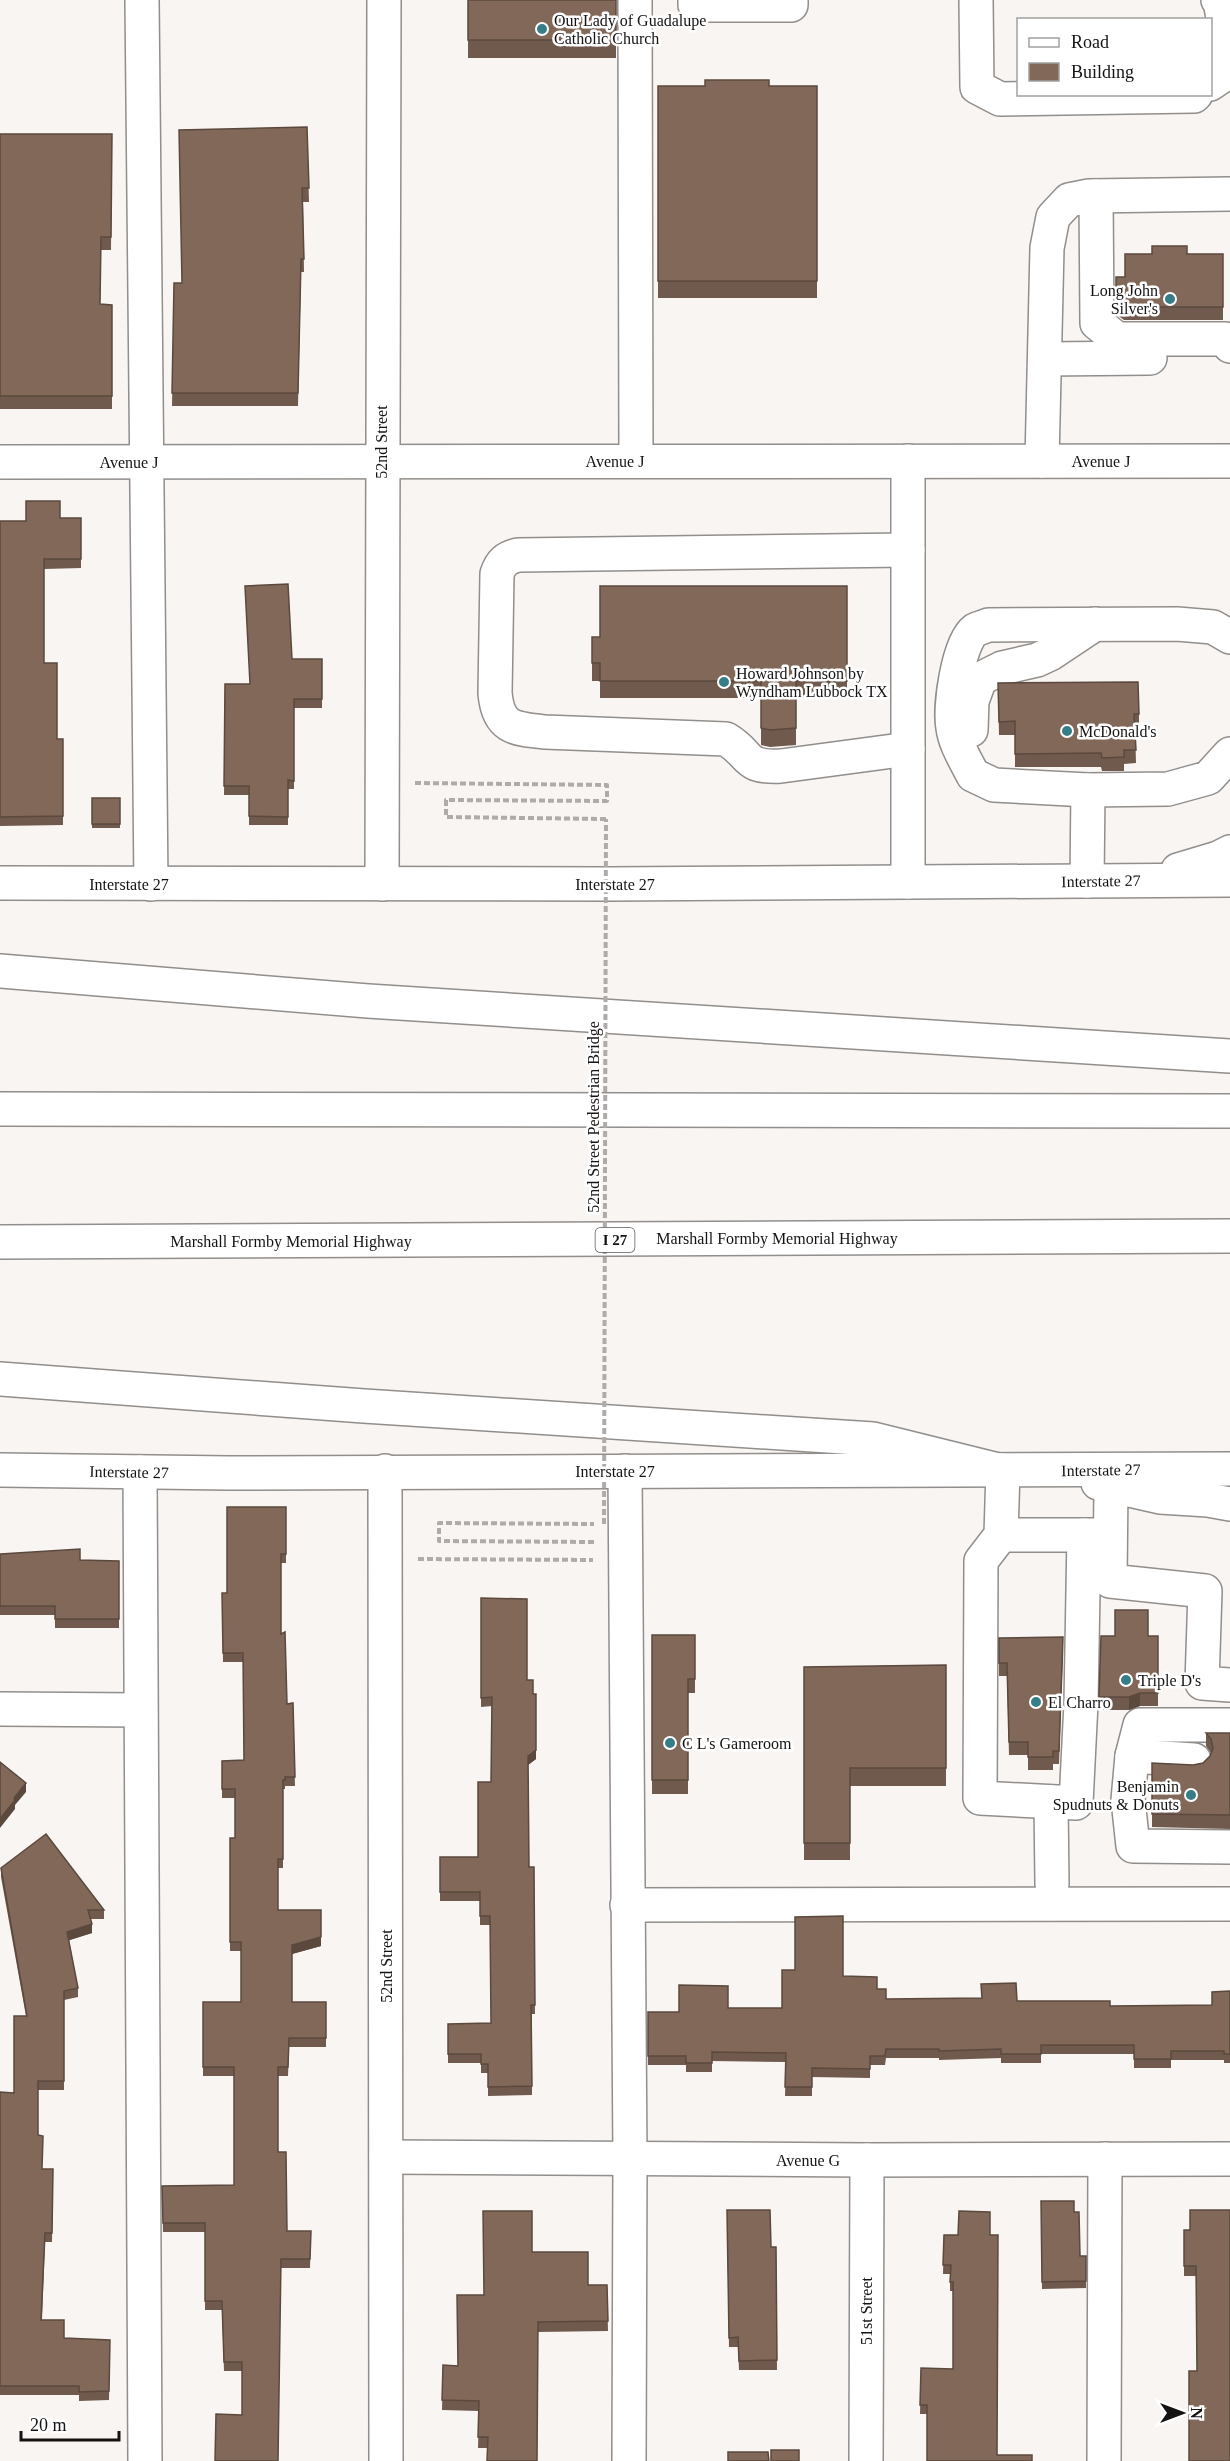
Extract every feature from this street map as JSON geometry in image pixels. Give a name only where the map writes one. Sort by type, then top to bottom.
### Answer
[{"type":"main road","points":[[142,0],[152,884]]},
{"type":"main road","name":"52nd Street","points":[[382,884],[381,462],[384,0]]},
{"type":"main road","points":[[635,0],[636,461]]},
{"type":"main road","points":[[695,0],[695,4],[791,5],[791,0]]},
{"type":"main road","points":[[976,0],[977,87],[1000,99],[1194,96]]},
{"type":"main road","points":[[1212,83],[1222,76],[1224,19]]},
{"type":"main road","points":[[1042,461],[1047,248],[1053,217],[1069,200],[1096,196],[1230,194]]},
{"type":"main road","points":[[1096,196],[1097,323],[1117,339],[1225,339],[1230,346]]},
{"type":"main road","points":[[1045,359],[1230,358]]},
{"type":"main road","points":[[908,461],[908,882]]},
{"type":"main road","name":"Avenue J","points":[[0,462],[1230,461]]},
{"type":"main road","points":[[908,550],[518,555],[509,557],[500,565],[497,574],[495,693],[496,708],[500,718],[517,729],[726,739],[741,749],[747,760],[764,766],[781,766],[908,749]]},
{"type":"main road","points":[[1095,624],[1050,654],[1036,660],[1002,668],[980,679],[972,702],[971,735],[977,754],[990,766],[1007,771],[1104,776],[1168,789],[1208,778],[1223,761]]},
{"type":"main road","points":[[1104,776],[994,785],[973,775],[953,730],[951,703],[956,676],[967,642],[974,631],[988,625],[1095,624],[1213,627],[1230,637]]},
{"type":"main road","points":[[1104,776],[1102,881],[1171,872],[1218,858],[1230,852]]},
{"type":"main road","name":"Interstate 27","points":[[0,883],[382,884],[1230,880]]},
{"type":"main road","points":[[0,971],[368,1001],[1230,1056]]},
{"type":"main road","points":[[0,1109],[1230,1111]]},
{"type":"main road","name":"Marshall Formby Memorial Highway","points":[[0,1242],[1230,1236]]},
{"type":"main road","points":[[0,1379],[364,1406],[873,1439],[1000,1470],[1001,1535],[981,1561],[980,1798],[1063,1802]]},
{"type":"main road","name":"Interstate 27","points":[[0,1470],[140,1472],[1230,1469]]},
{"type":"main road","points":[[1044,1470],[1160,1497],[1230,1504]]},
{"type":"main road","name":"52nd Street","points":[[385,1471],[386,2461]]},
{"type":"main road","points":[[625,1471],[630,2158],[629,2461]]},
{"type":"main road","points":[[140,1472],[145,2461]]},
{"type":"main road","points":[[1052,1884],[1063,1802],[1081,1703],[1097,1535],[1111,1486]]},
{"type":"main road","points":[[1001,1535],[1097,1535]]},
{"type":"main road","points":[[1097,1535],[1110,1581],[1205,1591],[1202,1683],[1230,1685]]},
{"type":"main road","points":[[981,1609],[1000,1625],[998,1774],[1024,1791],[1064,1783],[1074,1712],[1081,1703]]},
{"type":"main road","points":[[0,1709],[140,1710]]},
{"type":"main road","points":[[1230,1725],[1140,1725],[1132,1756],[1128,1800],[1133,1846],[1230,1847]]},
{"type":"main road","points":[[1132,1756],[1194,1760]]},
{"type":"main road","points":[[627,1905],[1230,1904]]},
{"type":"main road","name":"Avenue G","points":[[386,2157],[867,2160],[1230,2159]]},
{"type":"main road","points":[[1104,2461],[1105,2159]]},
{"type":"main road","name":"51st Street","points":[[866,2461],[867,2160]]},
{"type":"path","name":"52nd Street Pedestrian Bridge","points":[[382,783],[608,785],[608,801],[446,800],[446,817],[606,819],[604,1524],[439,1523],[439,1541],[600,1542]]},
{"type":"path","points":[[385,1559],[600,1561]]},
{"type":"building","name":"Our Lady of Guadalupe Catholic Church","points":[[468,0],[616,0],[616,40],[468,40]]},
{"type":"building","points":[[705,80],[769,80],[769,86],[817,86],[817,281],[658,281],[658,86],[705,86]]},
{"type":"building","points":[[307,127],[309,188],[302,188],[304,259],[301,259],[298,393],[172,393],[174,283],[182,283],[179,130]]},
{"type":"building","points":[[0,134],[112,134],[111,237],[101,237],[100,304],[112,305],[112,396],[0,396]]},
{"type":"building","name":"Long John Silver's","points":[[1152,246],[1187,246],[1187,254],[1223,254],[1223,307],[1124,307],[1116,300],[1116,277],[1125,277],[1125,254],[1152,254]]},
{"type":"building","points":[[26,501],[60,501],[60,518],[81,518],[81,559],[44,559],[44,663],[57,663],[57,739],[63,739],[63,816],[0,817],[0,521],[26,521]]},
{"type":"building","points":[[288,584],[292,659],[322,659],[322,699],[294,699],[294,781],[288,780],[288,817],[249,816],[249,786],[224,786],[225,684],[250,684],[245,586]]},
{"type":"building","name":"Howard Johnson by Wyndham Lubbock TX","points":[[600,586],[847,586],[847,681],[796,681],[796,728],[770,730],[761,728],[761,681],[600,681],[600,663],[592,663],[592,637],[600,637]]},
{"type":"building","name":"McDonald's","points":[[1138,682],[1139,714],[1134,714],[1136,750],[1124,750],[1124,757],[1102,758],[1101,753],[1015,754],[1015,721],[999,722],[998,683]]},
{"type":"building","points":[[92,798],[120,798],[120,824],[92,824]]},
{"type":"building","points":[[227,1507],[286,1507],[286,1554],[281,1554],[281,1634],[285,1632],[287,1704],[293,1703],[295,1777],[285,1777],[283,1780],[283,1859],[278,1859],[278,1910],[321,1910],[321,1937],[292,1945],[292,2002],[326,2002],[326,2038],[289,2038],[288,2067],[278,2067],[278,2152],[286,2152],[287,2231],[311,2231],[310,2259],[281,2259],[278,2461],[215,2461],[216,2414],[242,2415],[242,2362],[224,2362],[222,2301],[205,2301],[205,2223],[163,2223],[162,2186],[234,2185],[234,2067],[203,2067],[203,2002],[241,2002],[241,1942],[230,1942],[230,1838],[235,1838],[235,1789],[222,1789],[222,1761],[244,1760],[243,1653],[223,1653],[222,1593],[227,1593]]},
{"type":"building","points":[[80,1549],[80,1560],[119,1561],[119,1619],[55,1619],[55,1606],[0,1606],[0,1554]]},
{"type":"building","points":[[481,1598],[527,1599],[527,1680],[533,1680],[533,1694],[536,1694],[536,1750],[528,1756],[529,1867],[534,1867],[535,2005],[531,2005],[532,2086],[488,2087],[488,2064],[481,2064],[481,2054],[448,2054],[448,2024],[491,2023],[490,1916],[480,1916],[480,1892],[440,1892],[440,1857],[478,1857],[478,1782],[491,1782],[492,1697],[481,1698]]},
{"type":"building","name":"Triple D's","points":[[1115,1610],[1148,1610],[1148,1636],[1158,1636],[1158,1693],[1140,1693],[1129,1697],[1099,1697],[1101,1636],[1115,1636]]},
{"type":"building","name":"C L's Gameroom","points":[[652,1635],[695,1635],[695,1679],[688,1679],[688,1780],[652,1780]]},
{"type":"building","name":"El Charro","points":[[1063,1637],[1059,1751],[1053,1751],[1053,1757],[1028,1757],[1028,1742],[1009,1742],[1007,1663],[999,1663],[999,1638]]},
{"type":"building","points":[[946,1665],[946,1768],[850,1768],[850,1843],[804,1843],[804,1667]]},
{"type":"building","name":"Benjamin Spudnuts & Donuts","points":[[1206,1733],[1230,1733],[1230,1815],[1152,1814],[1152,1763],[1193,1765],[1203,1763],[1210,1756],[1213,1748],[1211,1739]]},
{"type":"building","points":[[0,1762],[26,1783],[0,1819]]},
{"type":"building","points":[[46,1834],[104,1910],[88,1910],[92,1924],[67,1932],[78,1988],[64,1991],[64,2081],[38,2081],[38,2135],[43,2136],[42,2169],[53,2169],[52,2233],[45,2233],[41,2320],[64,2320],[64,2338],[110,2340],[109,2391],[79,2392],[79,2386],[0,2386],[0,2092],[14,2093],[14,2016],[27,2016],[1,1868]]},
{"type":"building","points":[[843,1916],[843,1976],[877,1977],[877,1989],[886,1989],[886,1999],[982,1998],[981,1984],[1016,1983],[1017,2001],[1110,2001],[1110,2006],[1212,2005],[1212,1992],[1230,1991],[1230,2054],[1224,2054],[1224,2051],[1171,2051],[1171,2059],[1134,2059],[1134,2045],[1041,2045],[1041,2054],[1001,2054],[1001,2049],[939,2051],[939,2049],[886,2049],[885,2056],[870,2056],[870,2069],[812,2068],[812,2087],[785,2087],[786,2053],[712,2052],[712,2063],[686,2063],[686,2056],[648,2056],[648,2012],[679,2012],[679,1985],[728,1986],[728,2008],[782,2008],[782,1970],[795,1970],[795,1917]]},
{"type":"building","points":[[1041,2201],[1074,2201],[1074,2212],[1079,2212],[1080,2256],[1086,2256],[1086,2281],[1042,2282]]},
{"type":"building","points":[[727,2210],[770,2210],[771,2247],[776,2247],[777,2360],[739,2361],[738,2337],[729,2338]]},
{"type":"building","points":[[1190,2210],[1230,2210],[1230,2461],[1189,2461],[1189,2371],[1197,2371],[1196,2266],[1184,2266],[1184,2230],[1190,2230]]},
{"type":"building","points":[[483,2211],[532,2211],[532,2252],[588,2252],[588,2285],[607,2285],[608,2321],[538,2322],[537,2461],[487,2461],[488,2437],[478,2437],[479,2401],[442,2400],[443,2365],[458,2366],[457,2295],[484,2295]]},
{"type":"building","points":[[959,2211],[990,2212],[990,2235],[998,2235],[997,2455],[1032,2455],[1032,2461],[927,2461],[927,2405],[920,2405],[921,2368],[953,2369],[953,2282],[950,2282],[951,2265],[943,2265],[944,2235],[958,2235]]},
{"type":"building","points":[[771,2450],[799,2450],[799,2461],[771,2461]]},
{"type":"building","points":[[728,2452],[768,2452],[769,2461],[728,2461]]},
{"type":"place","name":"Our Lady of Guadalupe Catholic Church","points":[[542,29]]},
{"type":"place","name":"Long John Silver's","points":[[1170,299]]},
{"type":"place","name":"Howard Johnson by Wyndham Lubbock TX","points":[[724,682]]},
{"type":"place","name":"McDonald's","points":[[1067,731]]},
{"type":"place","name":"Triple D's","points":[[1126,1680]]},
{"type":"place","name":"El Charro","points":[[1036,1702]]},
{"type":"place","name":"C L's Gameroom","points":[[670,1743]]},
{"type":"place","name":"Benjamin Spudnuts & Donuts","points":[[1191,1795]]}]
